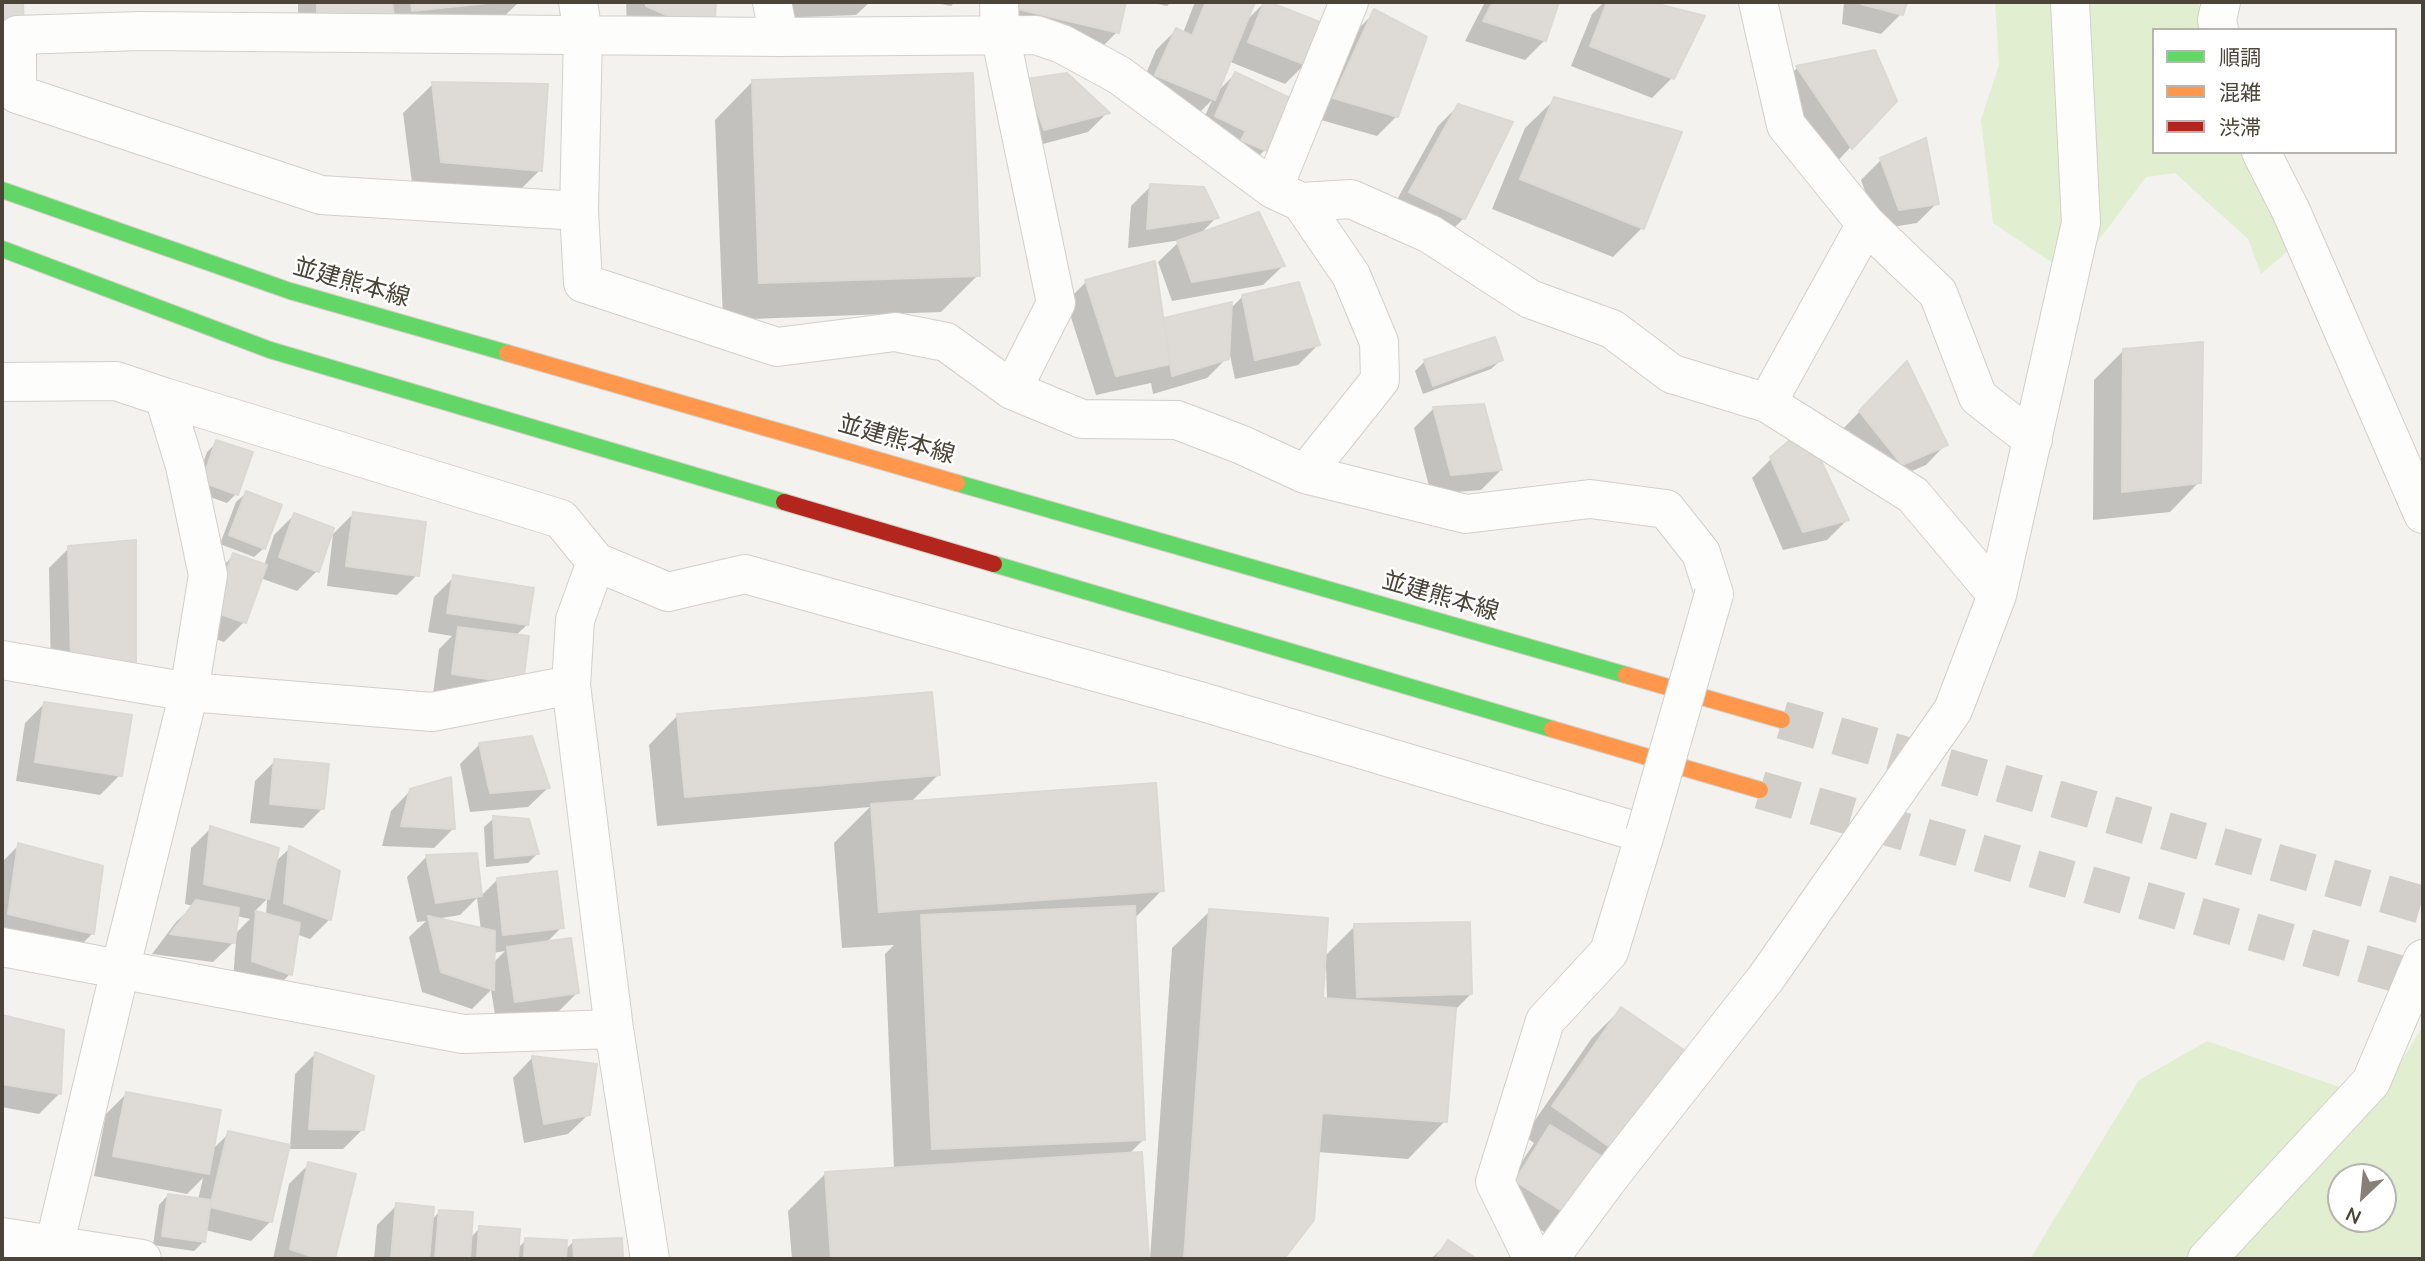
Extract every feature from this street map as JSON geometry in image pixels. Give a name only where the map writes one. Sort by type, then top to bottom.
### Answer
[{"type":"main road","name":"並建熊本線","points":[[2,190],[290,291],[1782,720]]},
{"type":"main road","points":[[2,249],[270,350],[1760,790]]},
{"type":"street","points":[[1287,196],[1349,2]]},
{"type":"street","points":[[1758,2],[1786,125],[1866,224],[1938,293],[1978,397],[2033,440]]},
{"type":"street","points":[[1549,1259],[1608,1179],[1766,978],[1953,710],[1997,595],[2081,223],[2070,2]]},
{"type":"street","points":[[2219,28],[2217,20],[2221,2]]},
{"type":"street","points":[[579,211],[321,195],[17,94],[17,35],[580,18],[999,18],[1062,44],[1119,75],[1287,196],[1351,275],[1379,342],[1380,380],[1305,474]]},
{"type":"street","points":[[580,18],[579,211],[583,283],[777,347],[895,332],[946,342],[1012,390],[1082,419],[1177,420],[1242,445],[1305,474],[1466,514],[1590,499],[1665,509],[1701,553],[1714,594],[1609,952],[1545,1021],[1494,1182],[1534,1259]]},
{"type":"street","points":[[999,18],[1056,303],[1012,390]]},
{"type":"street","points":[[2262,154],[2291,211],[2423,514]]},
{"type":"street","points":[[1287,196],[1352,199],[1430,234],[1530,299],[1612,329],[1672,374],[1767,403],[1913,495],[1997,595]]},
{"type":"street","points":[[1767,403],[1866,224]]},
{"type":"street","points":[[2,382],[116,381],[561,519],[596,562],[668,592],[745,574],[1203,702],[1645,834]]},
{"type":"street","points":[[52,1253],[189,692],[208,575],[186,466],[164,397]]},
{"type":"street","points":[[596,562],[575,620],[571,685],[614,1029],[650,1259]]},
{"type":"street","points":[[2,660],[189,692],[432,712],[571,685]]},
{"type":"street","points":[[2,947],[463,1034],[614,1029]]},
{"type":"street","points":[[2207,1259],[2371,1082],[2423,959]]},
{"type":"street","points":[[2,1237],[52,1253],[142,1259]]},
{"type":"green space","points":[[1995,2],[2197,2],[2210,28],[2152,28],[2152,154],[2268,154],[2303,238],[2261,274],[2248,239],[2175,173],[2146,177],[2072,276],[1993,223],[1981,120],[1999,65]]},
{"type":"green space","points":[[2423,1026],[2423,1259],[2030,1259],[2139,1080],[2207,1041],[2377,1100]]},
{"type":"building","points":[[2,2],[23,2],[24,26],[2,27]]},
{"type":"building","points":[[317,2],[392,2],[394,17],[317,16]]},
{"type":"building","points":[[411,2],[497,2],[412,11]]},
{"type":"building","points":[[646,2],[716,2],[714,36],[646,6]]},
{"type":"building","points":[[1020,2],[1126,2],[1119,33],[1018,9]]},
{"type":"building","points":[[1206,2],[1255,2],[1215,100],[1155,75],[1176,28],[1192,36]]},
{"type":"building","points":[[1264,2],[1322,23],[1306,65],[1248,42]]},
{"type":"building","points":[[1493,2],[1559,2],[1546,41],[1483,21]]},
{"type":"building","points":[[1607,2],[1650,2],[1705,16],[1674,79],[1590,46]]},
{"type":"building","points":[[1861,2],[1907,2],[1903,15]]},
{"type":"building","points":[[1374,9],[1427,37],[1398,117],[1333,98]]},
{"type":"building","points":[[1875,50],[1897,101],[1852,149],[1796,66]]},
{"type":"building","points":[[1235,72],[1290,98],[1267,151],[1241,140],[1246,131],[1215,116]]},
{"type":"building","points":[[973,73],[980,276],[759,283],[752,80]]},
{"type":"building","points":[[1067,73],[1110,113],[1044,130],[1026,79]]},
{"type":"building","points":[[432,82],[548,84],[542,171],[441,162]]},
{"type":"building","points":[[1554,97],[1682,132],[1644,229],[1520,179]]},
{"type":"building","points":[[1458,104],[1513,122],[1465,219],[1409,192]]},
{"type":"building","points":[[1926,138],[1939,204],[1899,210],[1880,158]]},
{"type":"building","points":[[1150,184],[1204,187],[1219,218],[1147,229]]},
{"type":"building","points":[[1259,212],[1285,266],[1192,282],[1177,241]]},
{"type":"building","points":[[1155,261],[1170,364],[1116,376],[1085,280]]},
{"type":"building","points":[[1299,282],[1320,345],[1255,360],[1242,295]]},
{"type":"building","points":[[1232,302],[1229,359],[1172,376],[1164,318]]},
{"type":"building","points":[[1495,337],[1503,360],[1433,386],[1424,360]]},
{"type":"building","points":[[2203,342],[2201,483],[2122,492],[2123,349]]},
{"type":"building","points":[[1907,361],[1948,445],[1902,465],[1859,411]]},
{"type":"building","points":[[1484,404],[1502,470],[1451,475],[1433,407]]},
{"type":"building","points":[[1805,427],[1849,520],[1803,532],[1770,457]]},
{"type":"building","points":[[216,440],[253,452],[238,495],[202,482]]},
{"type":"building","points":[[246,491],[282,505],[265,549],[229,535]]},
{"type":"building","points":[[353,512],[426,522],[419,576],[346,566]]},
{"type":"building","points":[[294,513],[334,528],[319,572],[279,557]]},
{"type":"building","points":[[136,540],[136,662],[71,656],[68,546]]},
{"type":"building","points":[[233,553],[267,565],[246,623],[203,608],[225,576]]},
{"type":"building","points":[[453,575],[534,588],[528,625],[447,613]]},
{"type":"building","points":[[458,627],[529,636],[523,684],[452,674]]},
{"type":"building","points":[[932,692],[940,775],[685,797],[677,714]]},
{"type":"building","points":[[44,702],[132,715],[122,776],[35,762]]},
{"type":"building","points":[[532,736],[550,788],[490,793],[479,743]]},
{"type":"building","points":[[274,759],[329,764],[324,809],[270,804]]},
{"type":"building","points":[[451,777],[455,829],[401,826],[410,789]]},
{"type":"building","points":[[1156,783],[1164,891],[879,912],[871,804]]},
{"type":"building","points":[[493,816],[529,819],[539,854],[495,858]]},
{"type":"building","points":[[210,826],[279,848],[269,899],[204,884]]},
{"type":"building","points":[[18,843],[103,866],[94,934],[8,914]]},
{"type":"building","points":[[289,846],[340,871],[331,920],[284,903]]},
{"type":"building","points":[[477,853],[482,896],[436,903],[426,855]]},
{"type":"building","points":[[557,871],[564,928],[503,935],[497,878]]},
{"type":"building","points":[[196,900],[239,908],[235,943],[170,934]]},
{"type":"building","points":[[1135,906],[1145,1140],[932,1149],[921,915]]},
{"type":"building","points":[[1209,909],[1328,918],[1323,998],[1456,1008],[1447,1122],[1322,1113],[1314,1220],[1284,1259],[1184,1259]]},
{"type":"building","points":[[256,911],[300,923],[292,975],[252,961]]},
{"type":"building","points":[[428,916],[495,931],[494,990],[441,972]]},
{"type":"building","points":[[1470,922],[1472,994],[1357,997],[1354,924]]},
{"type":"building","points":[[571,938],[579,993],[515,1002],[507,947]]},
{"type":"building","points":[[1621,1007],[1684,1050],[1614,1150],[1552,1106]]},
{"type":"building","points":[[2,1015],[64,1030],[61,1094],[2,1084]]},
{"type":"building","points":[[315,1052],[374,1076],[364,1130],[309,1129]]},
{"type":"building","points":[[532,1056],[597,1064],[590,1115],[544,1124]]},
{"type":"building","points":[[126,1092],[221,1110],[209,1174],[113,1156]]},
{"type":"building","points":[[1550,1125],[1606,1159],[1570,1216],[1515,1181]]},
{"type":"building","points":[[228,1131],[290,1145],[272,1222],[210,1207]]},
{"type":"building","points":[[1142,1152],[1149,1259],[831,1259],[825,1172]]},
{"type":"building","points":[[308,1162],[356,1174],[335,1259],[319,1259],[290,1249]]},
{"type":"building","points":[[168,1194],[211,1200],[205,1242],[162,1236]]},
{"type":"building","points":[[396,1203],[434,1207],[429,1259],[391,1259]]},
{"type":"building","points":[[439,1210],[473,1212],[470,1259],[435,1259]]},
{"type":"building","points":[[479,1226],[520,1229],[518,1259],[477,1259]]},
{"type":"building","points":[[525,1238],[567,1240],[566,1259],[524,1259]]},
{"type":"building","points":[[622,1238],[623,1259],[574,1259],[573,1240]]},
{"type":"building","points":[[1448,1240],[1477,1259],[1435,1259]]},
{"type":"tunnel","points":[[1782,720],[2423,905]]},
{"type":"tunnel","points":[[1760,790],[2423,981]]},
{"type":"traffic: fast","points":[[2,190],[290,291],[507,353]]},
{"type":"traffic: fast","points":[[2,249],[270,350],[784,502]]},
{"type":"traffic: fast","points":[[957,483],[1626,675]]},
{"type":"traffic: fast","points":[[994,564],[1552,729]]},
{"type":"traffic: slow","points":[[507,353],[957,483]]},
{"type":"traffic: slow","points":[[1626,675],[1782,720]]},
{"type":"traffic: slow","points":[[1552,729],[1760,790]]},
{"type":"traffic: jam","points":[[784,502],[994,564]]}]
